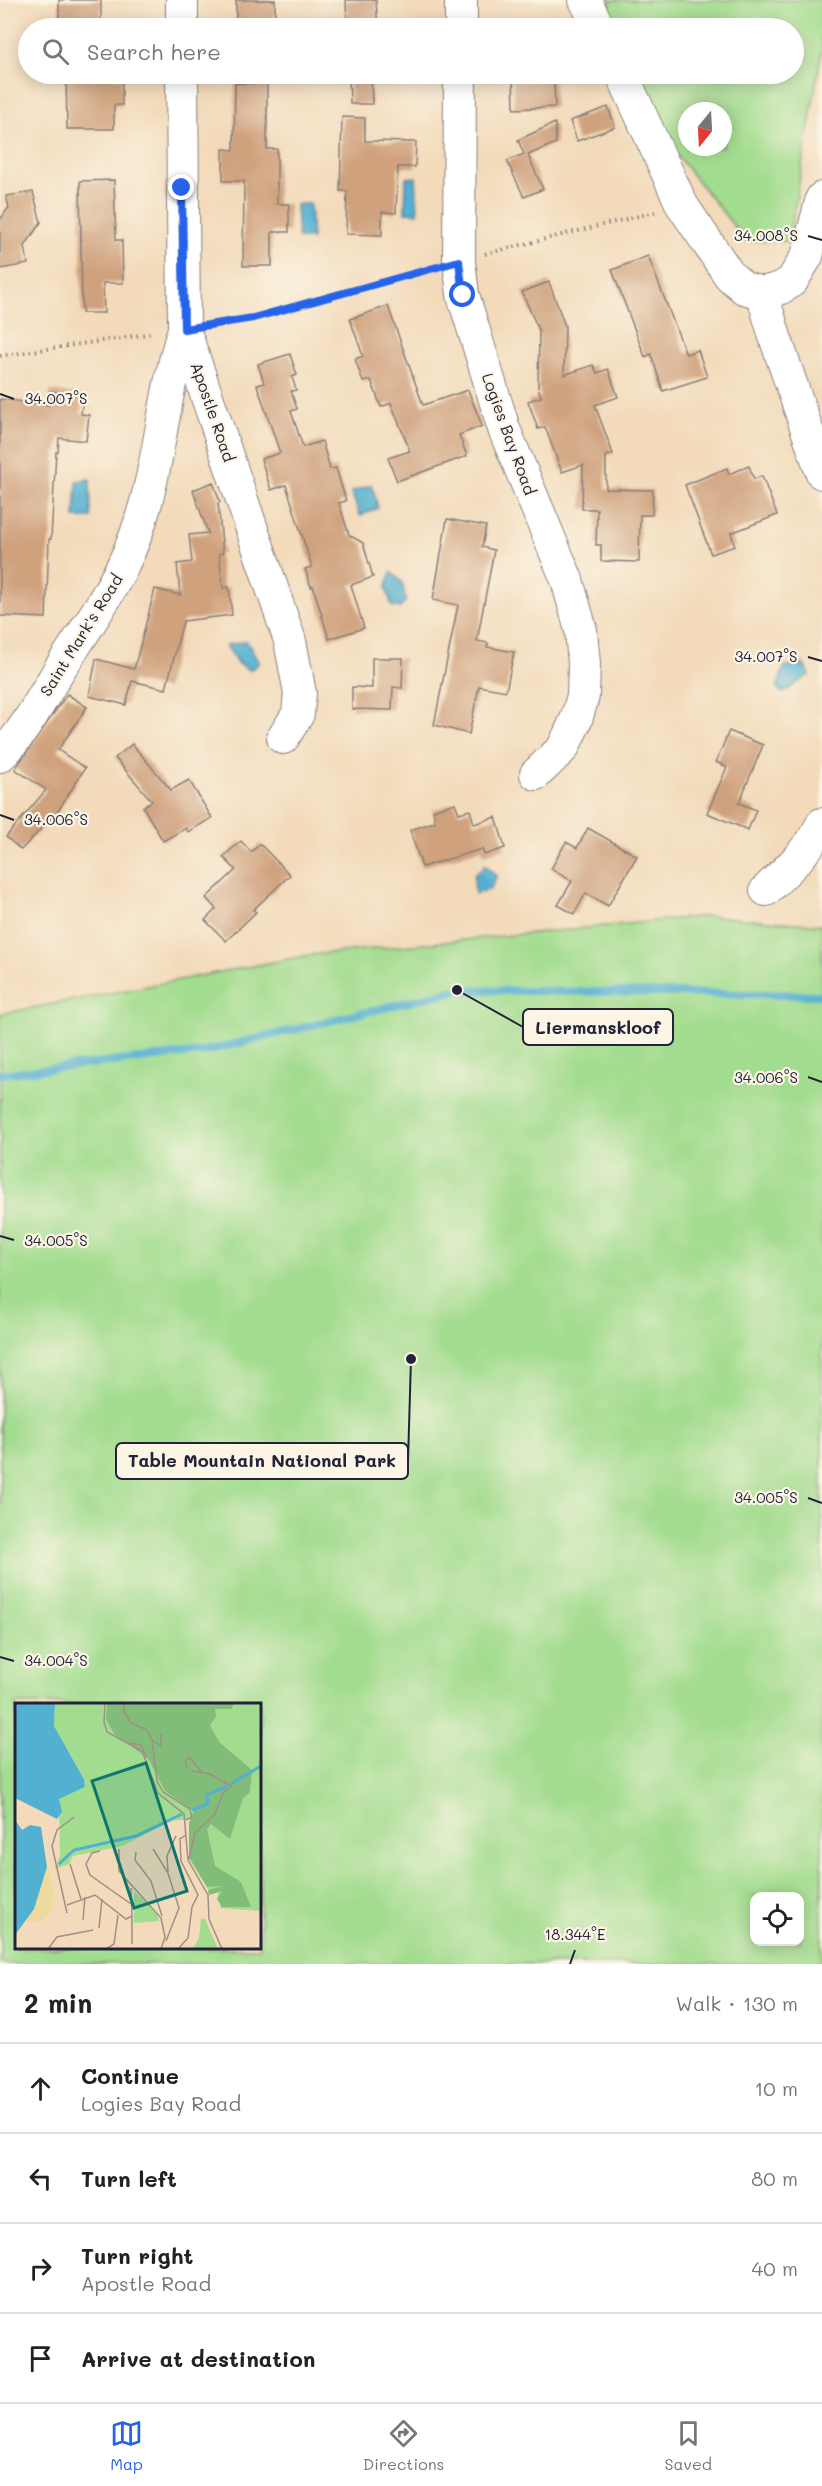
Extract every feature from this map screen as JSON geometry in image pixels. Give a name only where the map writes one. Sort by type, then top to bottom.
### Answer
[{"type":"street","points":[[182,0],[182,18]]},
{"type":"street","points":[[460,18],[461,0]]},
{"type":"street","points":[[585,0],[594,18]]},
{"type":"street","name":"Apostle Road","points":[[182,84],[184,329],[290,641],[300,693],[298,714],[284,738]]},
{"type":"street","name":"Logies Bay Road","points":[[460,84],[459,261],[463,295],[504,429],[567,580],[581,630],[583,686],[576,720],[563,748],[536,774]]},
{"type":"street","points":[[627,84],[682,205],[730,276],[744,288],[762,293],[781,288],[792,281],[813,239],[822,198]]},
{"type":"street","points":[[762,293],[774,337],[822,473]]},
{"type":"street","name":"Saint Mark's Road","points":[[0,756],[30,717],[121,572],[148,494],[171,369],[184,329]]},
{"type":"street","points":[[766,890],[794,863],[816,836],[822,824]]},
{"type":"path","points":[[0,356],[253,318],[459,261],[682,205]]},
{"type":"green space","points":[[604,0],[822,0],[822,50],[789,241],[746,241],[676,154],[644,84],[804,84],[804,18],[613,18]]},
{"type":"green space","points":[[707,916],[822,925],[822,1964],[0,1964],[0,1014],[310,955]]},
{"type":"water","points":[[416,177],[418,213],[405,212],[406,178]]},
{"type":"water","points":[[310,203],[312,239],[298,238],[296,205]]},
{"type":"water","points":[[90,479],[91,518],[75,518],[77,481]]},
{"type":"water","points":[[372,485],[378,508],[360,516],[351,492]]},
{"type":"water","points":[[391,572],[402,582],[406,600],[400,608],[392,606],[386,587]]},
{"type":"water","points":[[247,641],[259,663],[250,670],[238,664],[226,645]]},
{"type":"water","points":[[802,663],[810,674],[783,693],[777,688],[784,667]]},
{"type":"water","points":[[485,865],[497,876],[490,889],[475,894],[474,875]]},
{"type":"building","points":[[59,0],[101,0],[101,18],[59,18]]},
{"type":"building","points":[[236,0],[275,0],[275,18],[236,18]]},
{"type":"building","points":[[346,0],[376,0],[377,18],[347,18]]},
{"type":"building","points":[[66,84],[122,84],[122,105],[114,105],[114,129],[67,129]]},
{"type":"building","points":[[235,84],[267,84],[267,149],[277,149],[277,204],[289,204],[289,232],[272,232],[272,266],[243,266],[244,181],[223,181],[223,149],[234,150]]},
{"type":"building","points":[[349,84],[371,84],[372,104],[350,104]]},
{"type":"building","points":[[513,84],[554,84],[555,107],[514,109]]},
{"type":"building","points":[[608,107],[615,127],[577,141],[570,121]]},
{"type":"building","points":[[342,117],[365,118],[365,141],[416,142],[415,167],[398,167],[396,213],[382,212],[382,235],[346,234],[347,191],[340,191]]},
{"type":"building","points":[[555,123],[556,143],[528,155],[543,189],[524,197],[507,161],[524,154],[518,140]]},
{"type":"building","points":[[114,180],[116,240],[122,240],[123,283],[103,283],[104,313],[82,313],[80,181]]},
{"type":"building","points":[[33,192],[41,222],[25,246],[28,264],[0,269],[0,220],[9,207],[6,196]]},
{"type":"building","points":[[648,256],[686,354],[698,350],[707,377],[663,391],[651,354],[645,357],[612,270]]},
{"type":"building","points":[[549,282],[565,326],[564,375],[593,365],[597,373],[608,369],[618,397],[595,405],[613,454],[606,456],[606,489],[653,490],[652,515],[640,515],[639,562],[601,561],[601,545],[596,545],[597,509],[582,509],[583,465],[562,472],[545,427],[538,429],[528,401],[541,397],[538,387],[539,331],[522,292]]},
{"type":"building","points":[[388,306],[423,405],[468,390],[482,426],[459,435],[467,456],[397,481],[388,458],[410,451],[391,403],[381,407],[371,380],[363,382],[355,359],[363,356],[350,319]]},
{"type":"building","points":[[290,354],[297,375],[292,377],[296,390],[291,391],[297,409],[291,411],[303,447],[322,441],[330,469],[336,468],[346,501],[339,503],[349,535],[363,543],[373,577],[351,585],[364,628],[329,639],[313,586],[311,587],[305,569],[312,567],[286,485],[271,490],[261,459],[280,453],[257,385],[264,383],[258,364]]},
{"type":"building","points":[[50,391],[83,395],[81,414],[89,415],[86,441],[59,438],[58,452],[56,452],[51,539],[49,539],[46,618],[0,616],[0,399],[49,405]]},
{"type":"building","points":[[749,466],[754,479],[762,476],[777,515],[731,533],[735,546],[711,554],[685,485],[727,468],[729,474]]},
{"type":"building","points":[[213,482],[220,502],[218,503],[223,553],[219,554],[223,588],[229,587],[232,615],[183,621],[166,689],[132,681],[126,705],[89,696],[96,659],[134,669],[155,589],[180,595],[177,564],[192,562],[189,535],[208,533],[193,490]]},
{"type":"building","points":[[447,519],[486,526],[482,547],[494,550],[477,641],[488,643],[487,647],[514,652],[506,691],[479,686],[469,734],[434,725],[458,605],[433,600]]},
{"type":"building","points":[[372,658],[403,658],[402,688],[393,687],[392,710],[352,709],[352,687],[372,688]]},
{"type":"building","points":[[67,694],[87,707],[58,750],[85,768],[58,811],[21,850],[6,837],[46,790],[15,769]]},
{"type":"building","points":[[729,731],[763,745],[739,803],[756,810],[748,830],[707,813],[727,767],[716,762]]},
{"type":"building","points":[[132,744],[171,790],[189,780],[212,818],[188,832],[186,828],[163,841],[143,807],[152,801],[115,758]]},
{"type":"building","points":[[455,803],[459,813],[470,810],[474,824],[496,817],[505,848],[484,855],[482,849],[422,867],[410,830],[435,822],[433,810]]},
{"type":"building","points":[[588,828],[637,856],[608,906],[586,893],[574,914],[558,905],[572,881],[551,869],[566,842],[577,848]]},
{"type":"building","points":[[241,841],[251,852],[260,844],[290,875],[253,910],[256,912],[226,941],[205,920],[216,909],[206,898],[236,870],[223,857]]},
{"type":"waterway","points":[[0,1074],[202,1052],[457,990],[822,995]]},
{"type":"place","name":"Liermanskloof","points":[[457,990]]},
{"type":"place","name":"Table Mountain National Park","points":[[411,1359]]},
{"type":"route","points":[[182,188],[184,329],[253,318],[459,261],[463,295]]}]
